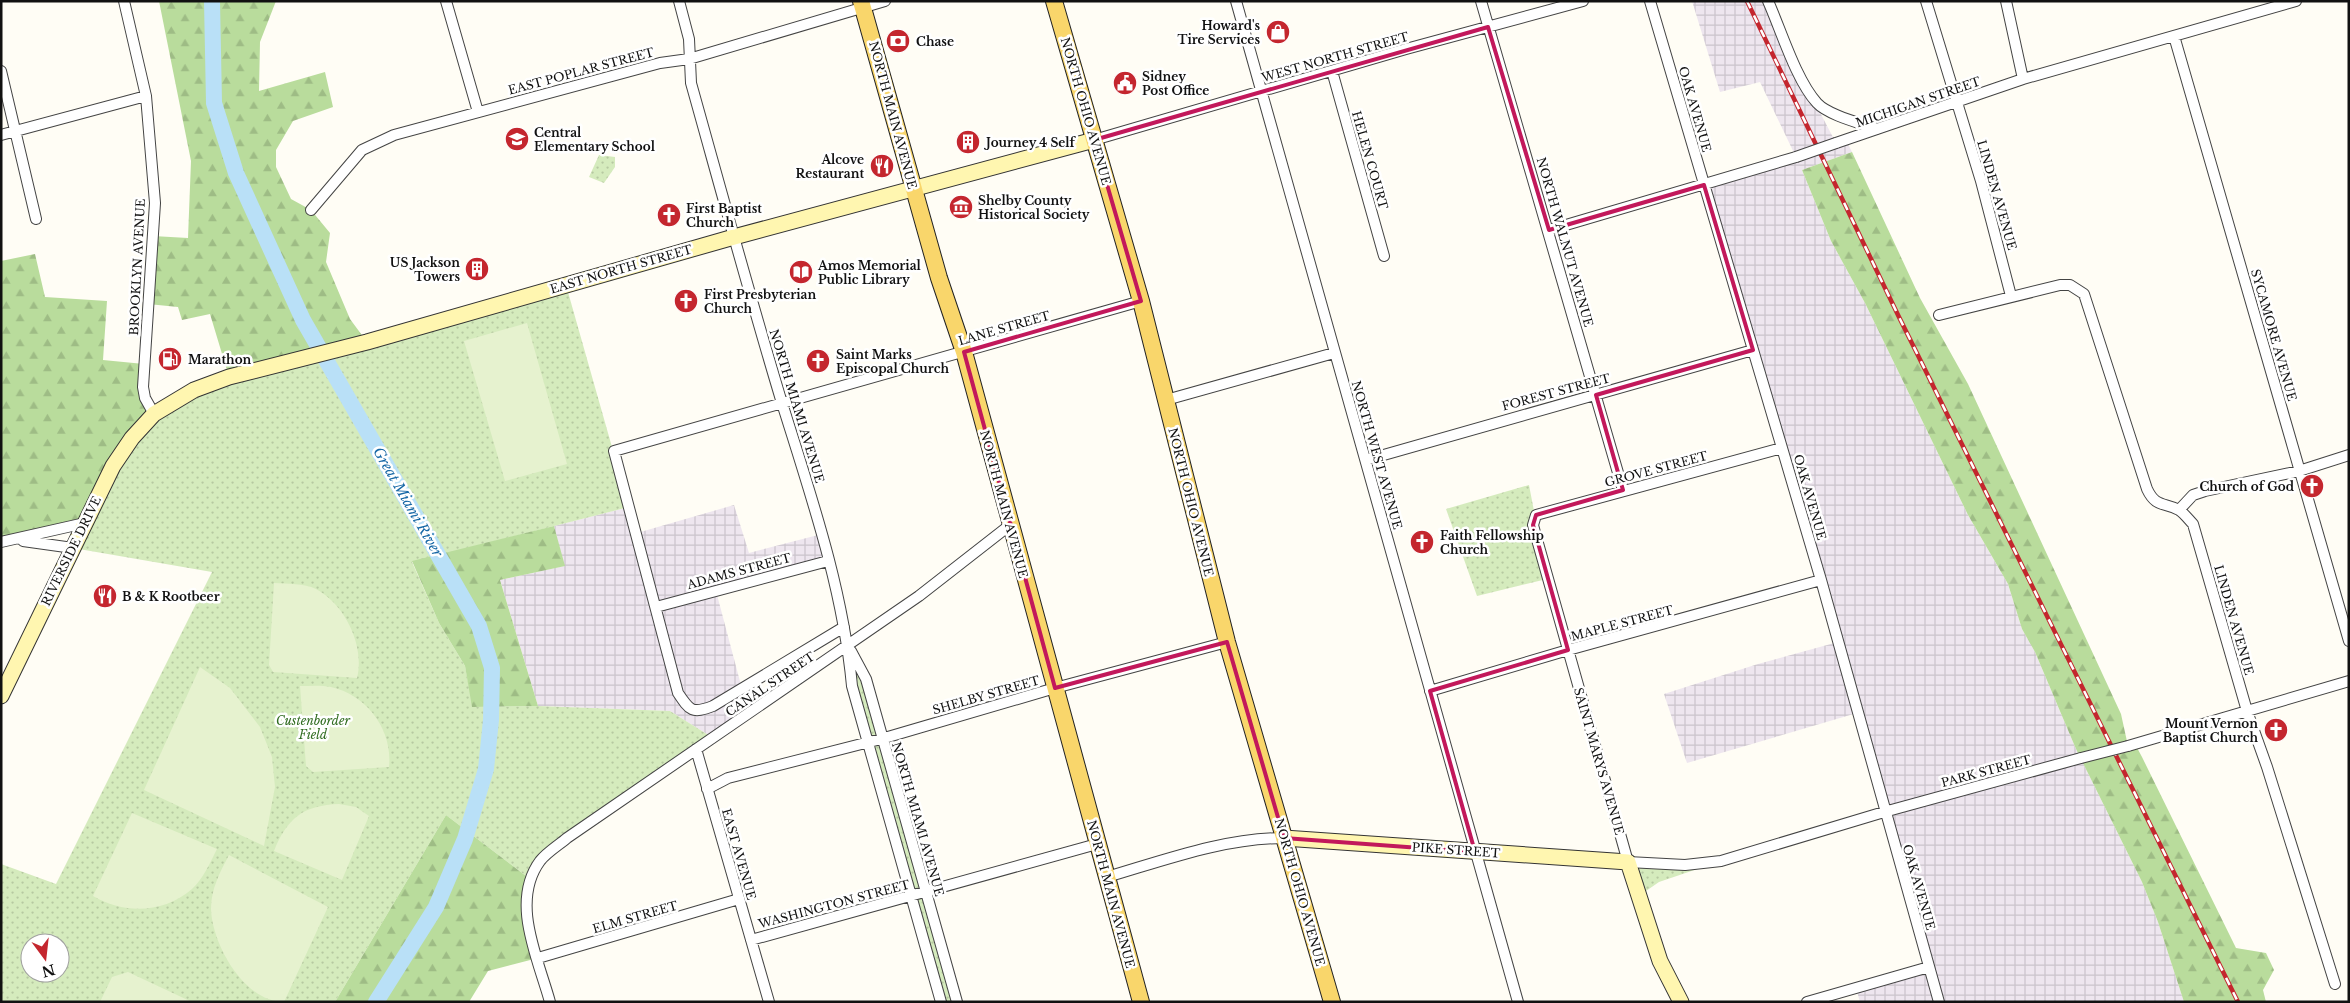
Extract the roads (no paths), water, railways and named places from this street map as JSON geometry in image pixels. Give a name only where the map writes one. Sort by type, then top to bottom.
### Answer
[{"type":"main road","name":"NORTH OHIO AVENUE","points":[[1054,1],[1141,301],[1227,642],[1332,1002]]},
{"type":"main road","name":"NORTH MAIN AVENUE","points":[[862,4],[939,278],[964,352],[1140,1002]]},
{"type":"main road","name":"EAST NORTH STREET","points":[[154,414],[194,390],[228,377],[367,342],[734,237],[1094,140]]},
{"type":"main road","name":"RIVERSIDE DRIVE","points":[[1,696],[113,466],[132,438],[154,414]]},
{"type":"main road","name":"PIKE STREET","points":[[1284,838],[1628,862]]},
{"type":"main road","name":"SAINT MARYS AVENUE","points":[[1628,862],[1660,961],[1682,1002]]},
{"type":"street","name":"BROOKLYN AVENUE","points":[[124,1],[146,96],[155,203],[143,387],[145,398],[154,414]]},
{"type":"street","points":[[446,1],[478,112]]},
{"type":"street","name":"NORTH MIAMI AVENUE","points":[[678,1],[689,38],[690,83],[782,402],[808,484],[844,627],[852,686],[941,1002]]},
{"type":"street","name":"EAST POPLAR STREET","points":[[311,210],[362,150],[394,135],[660,62],[689,59],[862,4],[885,1]]},
{"type":"street","name":"NORTH WEST AVENUE","points":[[1236,1],[1518,1002]]},
{"type":"street","name":"NORTH WALNUT AVENUE","points":[[1481,1],[1624,490]]},
{"type":"street","name":"WEST NORTH STREET","points":[[1094,140],[1261,91],[1584,1]]},
{"type":"street","name":"OAK AVENUE","points":[[1650,1],[1821,580],[1884,812],[1939,1002]]},
{"type":"street","points":[[1768,1],[1801,76],[1817,103],[1830,112],[1877,129]]},
{"type":"street","name":"LINDEN AVENUE","points":[[1926,1],[1981,181],[2012,296]]},
{"type":"street","points":[[2006,1],[2023,79]]},
{"type":"street","name":"MICHIGAN STREET","points":[[1549,230],[1796,157],[2023,79],[2296,1]]},
{"type":"street","name":"SYCAMORE AVENUE","points":[[2174,36],[2349,641]]},
{"type":"street","name":"HELEN COURT","points":[[1332,71],[1384,256]]},
{"type":"street","points":[[1,72],[36,219]]},
{"type":"street","points":[[1,135],[146,96]]},
{"type":"street","points":[[1939,315],[2060,285],[2070,285],[2078,288],[2084,294],[2089,306],[2125,426],[2147,489],[2151,498],[2161,505],[2179,510],[2192,495],[2299,471],[2349,455]]},
{"type":"street","name":"LANE STREET","points":[[656,606],[614,451],[1141,301]]},
{"type":"street","name":"FOREST STREET","points":[[1366,460],[1753,350]]},
{"type":"street","points":[[1166,400],[1334,353]]},
{"type":"street","name":"GROVE STREET","points":[[1536,515],[1782,448]]},
{"type":"street","name":"LINDEN AVENUE","points":[[2179,510],[2193,524],[2247,710],[2267,767],[2335,984]]},
{"type":"street","name":"SAINT MARYS AVENUE","points":[[1536,515],[1533,525],[1628,862]]},
{"type":"street","points":[[1,542],[85,523]]},
{"type":"street","name":"CANAL STREET","points":[[538,958],[528,921],[526,900],[530,879],[541,859],[567,838],[919,596],[1010,525]]},
{"type":"street","points":[[14,540],[73,548]]},
{"type":"street","name":"ADAMS STREET","points":[[656,606],[828,560]]},
{"type":"street","name":"MAPLE STREET","points":[[1430,691],[1568,650],[1821,580]]},
{"type":"street","points":[[656,606],[678,693],[688,708],[698,712],[713,706],[844,627]]},
{"type":"street","name":"SHELBY STREET","points":[[707,789],[728,778],[881,739],[1055,688],[1227,642]]},
{"type":"street","name":"NORTH MIAMI AVENUE","points":[[848,646],[866,679],[881,739],[957,1002]]},
{"type":"street","name":"PARK STREET","points":[[1628,862],[1685,865],[1721,860],[1884,812],[2128,746],[2349,681]]},
{"type":"street","name":"EAST AVENUE","points":[[696,749],[769,1002]]},
{"type":"street","points":[[1107,877],[1196,851],[1255,838],[1284,838]]},
{"type":"street","name":"WASHINGTON STREET","points":[[751,940],[1097,844]]},
{"type":"street","name":"ELM STREET","points":[[538,958],[739,899]]},
{"type":"street","points":[[538,958],[550,1002]]},
{"type":"street","points":[[1806,1002],[1929,967]]},
{"type":"waterway","name":"Great Miami River","points":[[212,1],[214,103],[236,173],[303,320],[479,626],[492,668],[491,720],[486,769],[465,839],[436,907],[376,1002]]},
{"type":"railway","points":[[1747,1],[1898,315],[2238,1002]]},
{"type":"place","name":"Howard's Tire Services","points":[[1278,32]]},
{"type":"place","name":"Chase","points":[[898,41]]},
{"type":"place","name":"Sidney Post Office","points":[[1125,83]]},
{"type":"place","name":"Central Elementary School","points":[[517,139]]},
{"type":"place","name":"Journey 4 Self","points":[[968,142]]},
{"type":"place","name":"Alcove Restaurant","points":[[882,166]]},
{"type":"place","name":"Shelby County Historical Society","points":[[961,207]]},
{"type":"place","name":"First Baptist Church","points":[[669,215]]},
{"type":"place","name":"US Jackson Towers","points":[[477,269]]},
{"type":"place","name":"Amos Memorial Public Library","points":[[801,272]]},
{"type":"place","name":"First Presbyterian Church","points":[[686,301]]},
{"type":"place","name":"Marathon","points":[[170,359]]},
{"type":"place","name":"Saint Marks Episcopal Church","points":[[818,361]]},
{"type":"place","name":"Church of God","points":[[2312,486]]},
{"type":"place","name":"Faith Fellowship Church","points":[[1422,542]]},
{"type":"place","name":"B & K Rootbeer","points":[[105,596]]},
{"type":"place","name":"Mount Vernon Baptist Church","points":[[2276,730]]},
{"type":"park label","name":"Custenborder Field","points":[[313,727]]}]
